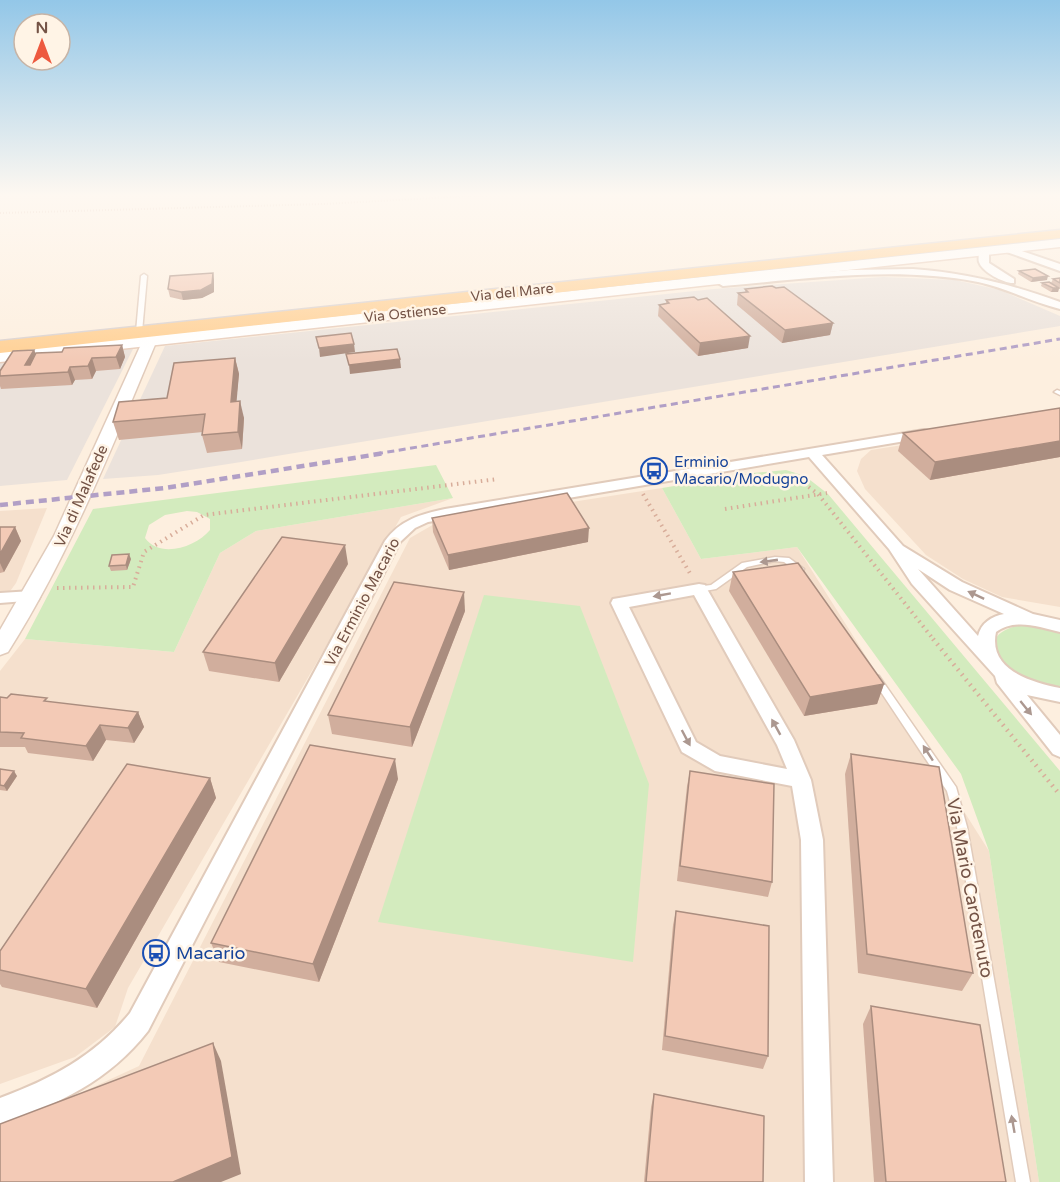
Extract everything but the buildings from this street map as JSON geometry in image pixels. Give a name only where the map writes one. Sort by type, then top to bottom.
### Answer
[{"type":"main road","name":"Via del Mare","points":[[0,347],[145,336],[915,250]]},
{"type":"main road","name":"Via Ostiense","points":[[0,357],[145,336],[612,292],[998,250]]},
{"type":"street","points":[[1011,250],[1060,268]]},
{"type":"street","points":[[984,252],[984,264],[994,273],[1060,306]]},
{"type":"street","points":[[612,292],[850,273],[911,272],[986,282],[1060,306]]},
{"type":"street","name":"Via di Malafede","points":[[0,647],[35,592],[63,538],[145,336]]},
{"type":"street","name":"Via Erminio Macario","points":[[0,1112],[88,1073],[112,1054],[135,1028],[400,532],[412,523],[437,514],[942,431]]},
{"type":"street","points":[[813,453],[895,546],[918,580],[990,662],[1060,749]]},
{"type":"street","points":[[895,546],[956,586],[1030,618],[1056,624]]},
{"type":"street","points":[[801,780],[715,762],[689,747],[619,603],[699,589],[787,745],[801,780],[812,840],[819,1182]]},
{"type":"street","points":[[0,598],[35,592]]},
{"type":"street","points":[[1030,618],[1008,619],[992,625],[983,636],[984,650],[990,662],[1013,681],[1060,696]]},
{"type":"lane","points":[[144,276],[145,336]]},
{"type":"lane","points":[[699,589],[713,587],[745,565],[776,559],[786,560],[797,566],[804,575]]},
{"type":"lane","name":"Via Mario Carotenuto","points":[[872,672],[952,790],[962,827],[1023,1182]]},
{"type":"path","points":[[759,478],[770,476],[801,481],[818,494],[871,563],[1060,795]]},
{"type":"path","points":[[35,592],[133,587],[144,552],[204,514],[498,479]]},
{"type":"path","points":[[636,482],[699,589]]},
{"type":"path","points":[[724,509],[847,490]]},
{"type":"shaded area","points":[[883,277],[955,280],[1000,290],[1060,316],[1060,326],[241,462],[158,475],[103,479],[165,346],[714,289]]},
{"type":"shaded area","points":[[134,347],[67,480],[0,486],[0,362]]},
{"type":"shaded area","points":[[1060,420],[1060,607],[1002,597],[963,579],[926,555],[865,489],[857,471],[861,459],[871,450]]},
{"type":"shaded area","points":[[662,488],[701,559],[797,547],[989,851],[1039,1182],[0,1182],[0,1130],[139,1066],[410,538],[436,523]]},
{"type":"shaded area","points":[[453,498],[401,517],[128,988],[115,1027],[75,1057],[0,1084],[0,671],[25,639],[174,652],[220,553],[256,531]]},
{"type":"shaded area","points":[[47,508],[16,583],[0,605],[0,511]]},
{"type":"green space","points":[[436,465],[453,498],[256,531],[220,553],[174,652],[25,639],[93,509]],"holes":[[[187,511],[197,512],[210,519],[210,530],[187,546],[160,548],[145,538],[149,525],[165,515]]]},
{"type":"green space","points":[[786,470],[805,476],[828,494],[1060,771],[1060,1182],[1039,1182],[989,851],[961,774],[797,547],[701,559],[662,488]]},
{"type":"green space","points":[[484,595],[580,606],[649,784],[633,962],[378,922]]},
{"type":"green space","points":[[1016,626],[1032,626],[1060,633],[1060,690],[1028,682],[1001,662],[994,646],[996,638],[1003,631]]},
{"type":"railway","points":[[376,454],[1060,339]]},
{"type":"railway","points":[[0,505],[165,488],[385,453]]},
{"type":"place","name":"Erminio Macario/Modugno","points":[[654,471]]},
{"type":"place","name":"Macario","points":[[156,953]]}]
